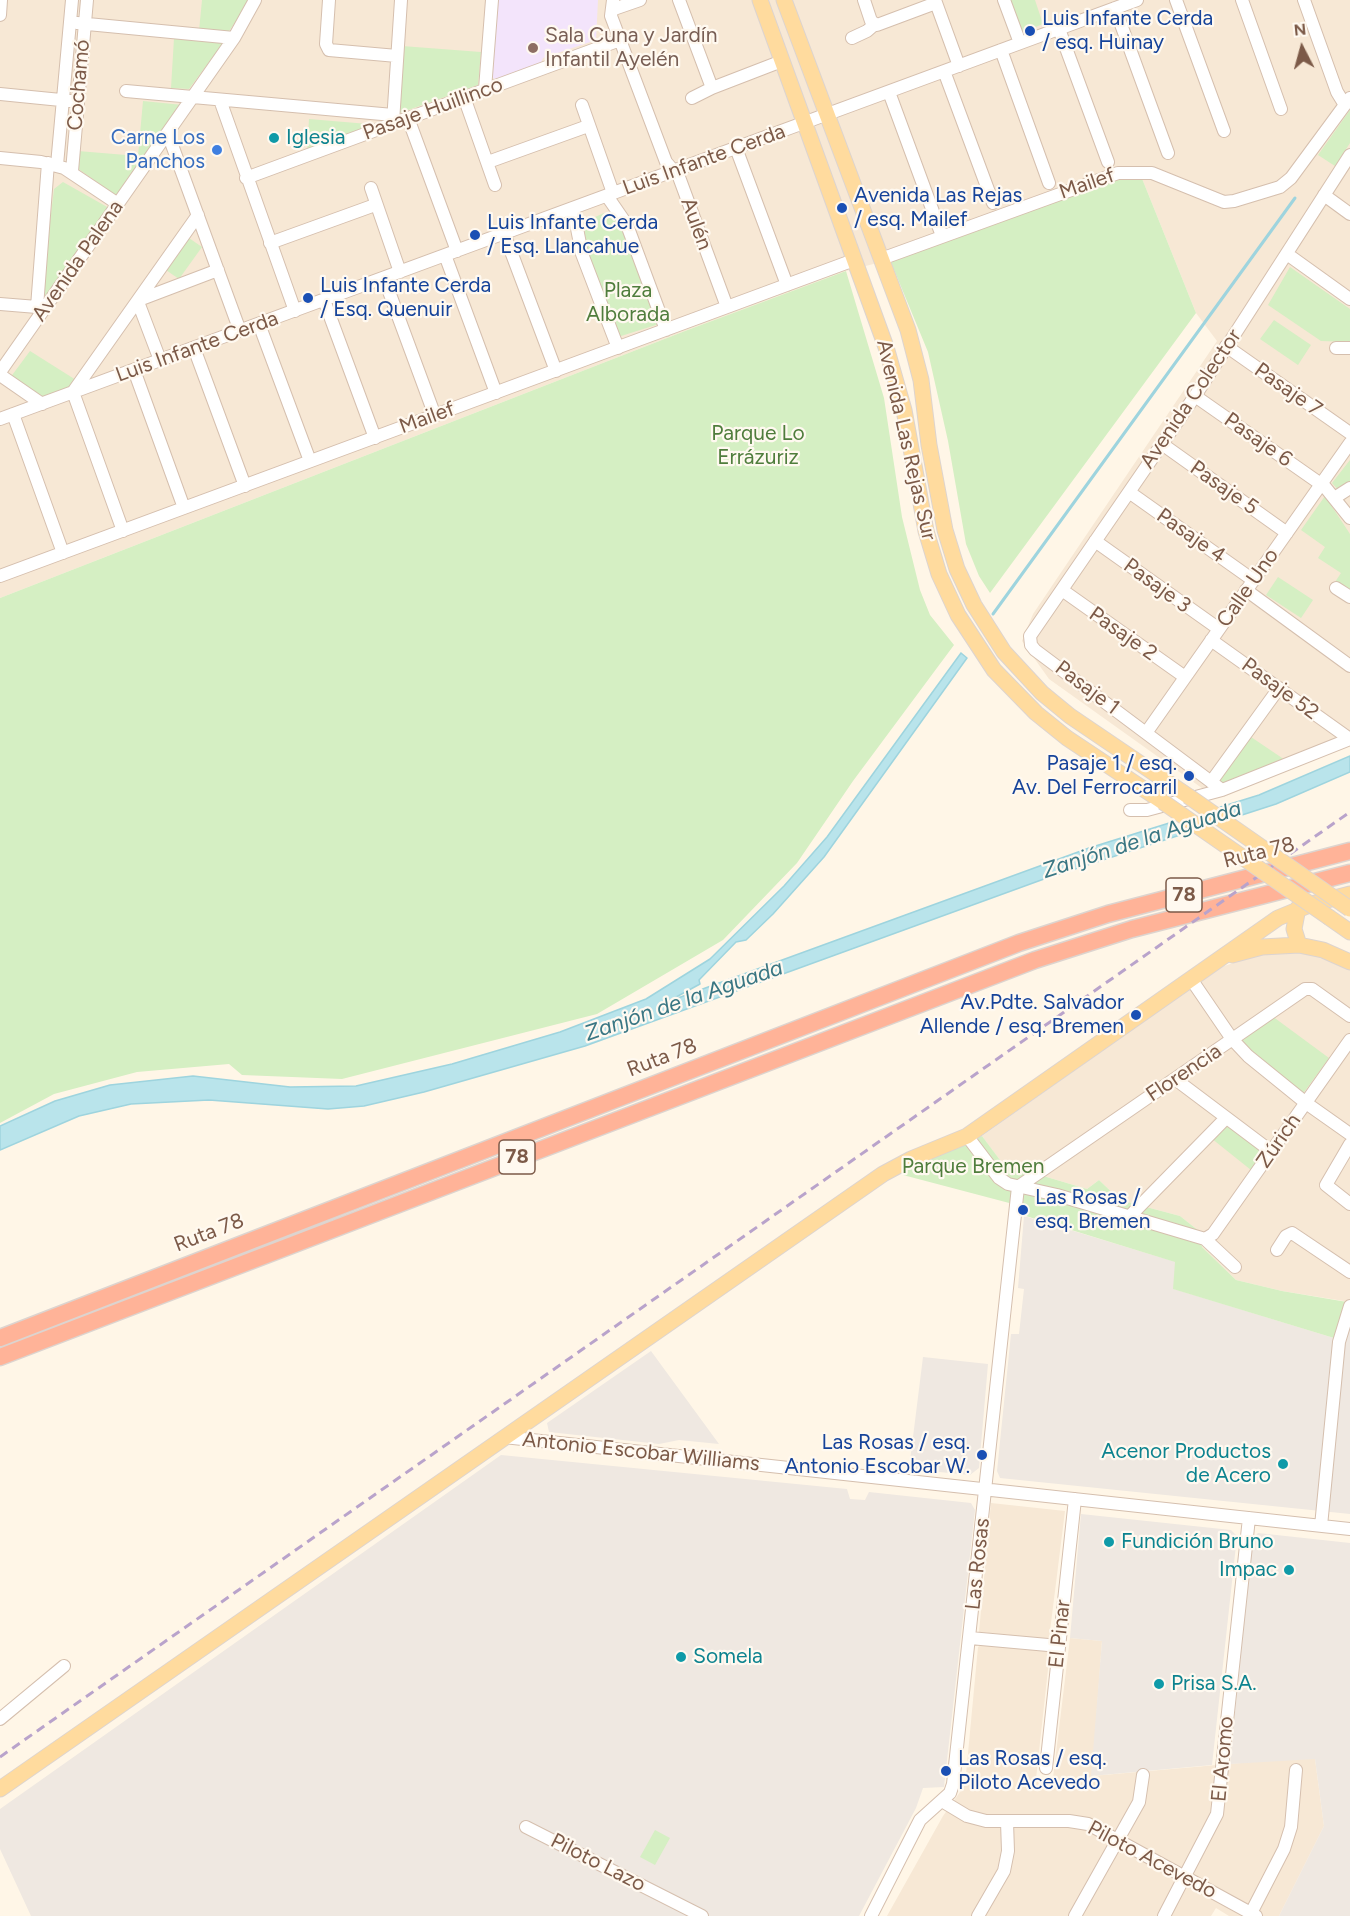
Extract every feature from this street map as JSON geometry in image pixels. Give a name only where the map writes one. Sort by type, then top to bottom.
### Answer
[{"type":"highway","name":"Ruta 78","points":[[0,1338],[1019,943],[1108,914],[1350,851]]},
{"type":"highway","name":"Ruta 78","points":[[0,1357],[1027,962],[1132,928],[1350,873]]},
{"type":"main road","name":"Avenida Las Rejas Sur","points":[[760,0],[854,261],[866,287],[895,376],[926,531],[939,574],[958,615],[988,662],[1036,713],[1067,738],[1350,932]]},
{"type":"main road","name":"Avenida Las Rejas Sur","points":[[784,0],[881,259],[917,363],[945,530],[957,569],[978,613],[1004,652],[1042,693],[1070,716],[1350,909]]},
{"type":"main road","points":[[0,1789],[892,1168],[967,1136],[1278,918],[1298,908],[1350,894]]},
{"type":"main road","points":[[1298,908],[1293,929],[1299,945]]},
{"type":"main road","points":[[1217,961],[1262,947],[1299,945],[1323,950],[1350,962]]},
{"type":"street","points":[[0,15],[1,0]]},
{"type":"street","name":"Cochamó","points":[[41,309],[52,164],[63,100],[72,0]]},
{"type":"street","name":"Cochamó","points":[[72,171],[87,0]]},
{"type":"street","name":"Avenida Palena","points":[[0,374],[41,309],[168,134],[234,38],[255,0]]},
{"type":"street","points":[[329,0],[326,45],[329,50],[397,56]]},
{"type":"street","points":[[393,119],[401,0]]},
{"type":"street","points":[[485,89],[492,0]]},
{"type":"street","points":[[613,5],[640,0]]},
{"type":"street","points":[[679,0],[712,88]]},
{"type":"street","points":[[864,0],[875,24]]},
{"type":"street","points":[[1004,0],[1020,43]]},
{"type":"street","name":"Luis Infante Cerda","points":[[0,419],[1137,0]]},
{"type":"street","points":[[1176,0],[1224,131]]},
{"type":"street","points":[[1242,0],[1281,110]]},
{"type":"street","points":[[1304,0],[1337,92],[1347,101]]},
{"type":"street","points":[[852,38],[867,31],[875,24],[935,2],[959,66]]},
{"type":"street","name":"Aulén","points":[[613,5],[611,14],[666,162],[679,177],[728,307]]},
{"type":"street","points":[[1115,8],[1168,153]]},
{"type":"street","points":[[70,23],[234,38]]},
{"type":"street","points":[[1059,29],[1108,162]]},
{"type":"street","name":"Pasaje Huillinco","points":[[126,91],[393,119],[408,118],[620,39]]},
{"type":"street","points":[[1001,50],[1049,183]]},
{"type":"street","points":[[692,99],[712,88],[783,62]]},
{"type":"street","points":[[945,71],[993,202]]},
{"type":"street","points":[[889,92],[942,236]]},
{"type":"street","points":[[0,94],[78,101]]},
{"type":"street","points":[[464,97],[495,185]]},
{"type":"street","points":[[220,100],[295,311]]},
{"type":"street","name":"Mailef","points":[[881,259],[1118,173],[1152,173],[1219,201],[1229,202],[1280,187],[1291,178],[1347,101]]},
{"type":"street","points":[[582,105],[610,194],[627,225],[666,330]]},
{"type":"street","points":[[408,118],[496,393]]},
{"type":"street","name":"Pasaje Huillinco","points":[[246,178],[393,119]]},
{"type":"street","points":[[488,162],[588,126]]},
{"type":"street","points":[[168,134],[240,331]]},
{"type":"street","points":[[736,148],[787,285]]},
{"type":"street","name":"Avenida Colector","points":[[1030,642],[1032,633],[1195,396],[1350,155]]},
{"type":"street","points":[[0,158],[52,164],[72,171],[118,204]]},
{"type":"street","points":[[371,188],[400,272]]},
{"type":"street","points":[[1324,195],[1350,214]]},
{"type":"street","points":[[270,243],[375,205]]},
{"type":"street","points":[[573,208],[582,254],[618,348]]},
{"type":"street","points":[[123,531],[73,392],[198,215]]},
{"type":"street","points":[[504,233],[556,371]]},
{"type":"street","points":[[1287,254],[1350,298]]},
{"type":"street","name":"Mailef","points":[[1,572],[63,553],[854,261]]},
{"type":"street","points":[[139,301],[218,270]]},
{"type":"street","points":[[384,278],[435,416]]},
{"type":"street","points":[[324,300],[375,438]]},
{"type":"street","points":[[139,301],[160,360]]},
{"type":"street","points":[[0,304],[41,309]]},
{"type":"street","points":[[259,324],[310,461]]},
{"type":"street","name":"Pasaje 7","points":[[1226,346],[1350,433]]},
{"type":"street","points":[[194,348],[245,486]]},
{"type":"street","points":[[1336,348],[1350,348]]},
{"type":"street","points":[[134,370],[184,508]]},
{"type":"street","points":[[0,374],[42,404]]},
{"type":"street","name":"Pasaje 6","points":[[1195,396],[1321,484],[1333,494],[1350,518]]},
{"type":"street","points":[[13,414],[63,553]]},
{"type":"street","name":"Calle Uno","points":[[1146,733],[1350,443]]},
{"type":"street","name":"Pasaje 5","points":[[1162,444],[1287,533]]},
{"type":"street","points":[[1339,495],[1350,488]]},
{"type":"street","name":"Pasaje 4","points":[[1129,492],[1348,659]]},
{"type":"street","name":"Pasaje 3","points":[[1095,541],[1215,634]]},
{"type":"street","points":[[1336,588],[1350,597]]},
{"type":"street","name":"Pasaje 2","points":[[1062,591],[1185,677]]},
{"type":"street","name":"Pasaje 52","points":[[1215,634],[1279,688],[1350,739]]},
{"type":"street","name":"Pasaje 1","points":[[1030,642],[1035,650],[1222,790]]},
{"type":"street","points":[[1211,782],[1279,688]]},
{"type":"street","points":[[1130,810],[1147,810],[1222,790],[1350,739]]},
{"type":"street","points":[[1191,979],[1232,1039],[1248,1056],[1306,1103],[1350,1134]]},
{"type":"street","name":"Florencia","points":[[1018,1187],[1306,988],[1312,989],[1350,1016]]},
{"type":"street","name":"Zúrich","points":[[1205,1239],[1213,1234],[1350,1040]]},
{"type":"street","points":[[1175,1079],[1225,1119],[1272,1152]]},
{"type":"street","points":[[1128,1217],[1225,1119]]},
{"type":"street","points":[[967,1136],[999,1178],[1018,1187],[1050,1193],[1205,1239],[1234,1267]]},
{"type":"street","points":[[1350,1144],[1326,1185],[1350,1204]]},
{"type":"street","name":"Las Rosas","points":[[871,1916],[920,1820],[942,1801],[953,1784],[1018,1187]]},
{"type":"street","points":[[1277,1250],[1286,1236],[1292,1233],[1350,1272]]},
{"type":"street","points":[[1321,1526],[1339,1342],[1350,1306]]},
{"type":"street","name":"Antonio Escobar Williams","points":[[504,1437],[1350,1529]]},
{"type":"street","name":"El Pinar","points":[[1046,1768],[1074,1499]]},
{"type":"street","name":"El Aromo","points":[[1164,1916],[1217,1814],[1249,1518]]},
{"type":"street","points":[[970,1638],[1059,1646]]},
{"type":"street","points":[[0,1719],[63,1666]]},
{"type":"street","points":[[1253,1915],[1284,1849],[1291,1827],[1296,1770]]},
{"type":"street","points":[[1075,1916],[1139,1802],[1143,1775]]},
{"type":"street","name":"Piloto Acevedo","points":[[942,1801],[973,1818],[1007,1822],[1083,1822],[1253,1915]]},
{"type":"street","points":[[978,1916],[1004,1870],[1008,1851],[1007,1822]]},
{"type":"street","name":"Piloto Lazo","points":[[526,1827],[702,1916]]},
{"type":"shaded area","points":[[0,0],[1350,0],[1350,734],[1206,791],[1049,679],[1022,641],[1033,614],[1217,341],[1196,313],[1141,176],[893,259],[846,271],[685,331],[0,598]]},
{"type":"shaded area","name":"Sala Cuna y Jardín Infantil Ayelén","points":[[497,0],[598,0],[596,40],[543,58],[540,65],[497,81],[491,76]]},
{"type":"shaded area","points":[[1288,952],[1318,954],[1350,967],[1350,1302],[1282,1291],[1236,1280],[1202,1247],[1199,1231],[1180,1216],[1120,1200],[1099,1180],[1087,1189],[1003,1164],[982,1136],[1221,967],[1259,955]]},
{"type":"shaded area","points":[[1024,1216],[1176,1262],[1174,1289],[1334,1338],[1347,1302],[1350,1302],[1350,1514],[1000,1478],[997,1471],[1011,1334],[1019,1334],[1024,1289],[1018,1288]]},
{"type":"shaded area","points":[[651,1351],[719,1444],[679,1440],[659,1444],[549,1432],[547,1423]]},
{"type":"shaded area","points":[[923,1357],[988,1364],[979,1468],[970,1475],[909,1469]]},
{"type":"shaded area","points":[[501,1455],[847,1489],[850,1499],[865,1500],[869,1492],[971,1503],[975,1510],[944,1787],[923,1788],[916,1808],[859,1916],[31,1916],[0,1849],[0,1809]]},
{"type":"shaded area","points":[[991,1503],[1065,1511],[1049,1639],[979,1632]]},
{"type":"shaded area","points":[[1081,1514],[1231,1530],[1237,1536],[1212,1765],[1091,1776],[1102,1641],[1070,1638]]},
{"type":"shaded area","points":[[1258,1533],[1350,1543],[1350,1916],[1279,1916],[1324,1826],[1315,1759],[1230,1764],[1252,1539]]},
{"type":"shaded area","points":[[1070,1638],[1102,1641],[1092,1776],[1297,1758],[1315,1759],[1324,1826],[1279,1916],[1229,1916],[1216,1908],[1211,1916],[887,1916],[943,1816],[965,1785],[978,1647],[982,1644],[1050,1651],[1036,1779],[1053,1778]]},
{"type":"green space","points":[[202,0],[247,0],[247,5],[227,34],[199,31]]},
{"type":"green space","points":[[1006,0],[1035,0],[1043,24],[1018,34]]},
{"type":"green space","points":[[174,38],[223,43],[189,89],[171,88]]},
{"type":"green space","points":[[402,46],[481,52],[478,85],[400,113],[397,110]]},
{"type":"green space","points":[[143,101],[183,105],[117,196],[77,168],[78,151],[138,156]]},
{"type":"green space","points":[[1350,110],[1350,143],[1335,166],[1318,155]]},
{"type":"green space","points":[[309,119],[380,125],[307,152]]},
{"type":"green space","points":[[1141,176],[1196,313],[990,593],[979,576],[966,544],[948,441],[928,352],[890,260],[1116,177]]},
{"type":"green space","points":[[63,182],[109,208],[45,297],[41,296],[54,189]]},
{"type":"green space","name":"Plaza Alborada","points":[[604,213],[617,217],[659,324],[618,337],[586,249],[584,222]]},
{"type":"green space","points":[[186,236],[202,247],[179,279],[163,268]]},
{"type":"green space","points":[[1290,267],[1350,309],[1350,342],[1321,341],[1268,305]]},
{"type":"green space","name":"Parque Lo Errázuriz","points":[[846,271],[884,398],[902,517],[920,590],[930,615],[954,645],[853,781],[797,863],[723,940],[597,1014],[342,1079],[242,1075],[229,1064],[137,1072],[54,1094],[0,1123],[0,598],[685,331]]},
{"type":"green space","points":[[1274,320],[1311,345],[1298,365],[1260,339]]},
{"type":"green space","points":[[30,351],[76,380],[69,387],[40,400],[10,378]]},
{"type":"green space","points":[[1350,460],[1350,485],[1341,493],[1332,483]]},
{"type":"green space","points":[[1325,496],[1350,534],[1350,601],[1331,588],[1341,573],[1318,558],[1325,547],[1301,530]]},
{"type":"green space","points":[[1278,577],[1313,600],[1301,618],[1266,595]]},
{"type":"green space","points":[[1251,737],[1288,762],[1222,787],[1215,782]]},
{"type":"green space","points":[[1272,1016],[1329,1058],[1302,1095],[1241,1042]]},
{"type":"green space","points":[[1225,1123],[1262,1152],[1251,1170],[1211,1138]]},
{"type":"green space","name":"Parque Bremen","points":[[982,1136],[1003,1164],[1087,1189],[1099,1180],[1120,1200],[1180,1216],[1199,1231],[1202,1247],[1236,1280],[1282,1291],[1347,1302],[1334,1338],[1173,1289],[1175,1262],[1013,1212],[1013,1204],[903,1175],[903,1172]]},
{"type":"green space","points":[[655,1830],[670,1838],[655,1865],[640,1857]]},
{"type":"water","name":"Zanjón de la Aguada","points":[[961,653],[967,658],[824,857],[773,914],[746,940],[736,942],[699,980],[700,984],[667,1002],[1089,848],[1259,795],[1350,756],[1350,772],[1276,804],[1044,879],[585,1046],[424,1092],[364,1106],[328,1109],[209,1100],[131,1104],[79,1116],[0,1150],[0,1126],[55,1101],[110,1085],[193,1076],[290,1087],[356,1086],[452,1064],[560,1032],[646,999],[710,959],[784,886],[827,837]]},
{"type":"pier","points":[[1216,804],[1238,819],[1188,835],[1166,819]]},
{"type":"waterway","points":[[993,614],[1295,198]]},
{"type":"railway","points":[[0,1757],[1350,812]]},
{"type":"place","name":"Luis Infante Cerda / esq. Huinay","points":[[1030,31]]},
{"type":"place","name":"Sala Cuna y Jardín Infantil Ayelén","points":[[533,48]]},
{"type":"place","name":"Iglesia","points":[[274,138]]},
{"type":"place","name":"Carne Los Panchos","points":[[217,150]]},
{"type":"place","name":"Avenida Las Rejas / esq. Mailef","points":[[842,208]]},
{"type":"place","name":"Luis Infante Cerda / Esq. Llancahue","points":[[475,235]]},
{"type":"place","name":"Luis Infante Cerda / Esq. Quenuir","points":[[308,298]]},
{"type":"place","name":"Pasaje 1 / esq. Av. Del Ferrocarril","points":[[1189,776]]},
{"type":"place","name":"Av.Pdte. Salvador Allende / esq. Bremen","points":[[1136,1015]]},
{"type":"place","name":"Las Rosas / esq. Bremen","points":[[1023,1210]]},
{"type":"place","name":"Las Rosas / esq. Antonio Escobar W.","points":[[982,1455]]},
{"type":"place","name":"Acenor Productos de Acero","points":[[1283,1464]]},
{"type":"place","name":"Fundición Bruno","points":[[1109,1542]]},
{"type":"place","name":"Impac","points":[[1289,1570]]},
{"type":"place","name":"Somela","points":[[681,1657]]},
{"type":"place","name":"Prisa S.A.","points":[[1159,1684]]},
{"type":"place","name":"Las Rosas / esq. Piloto Acevedo","points":[[946,1771]]}]
